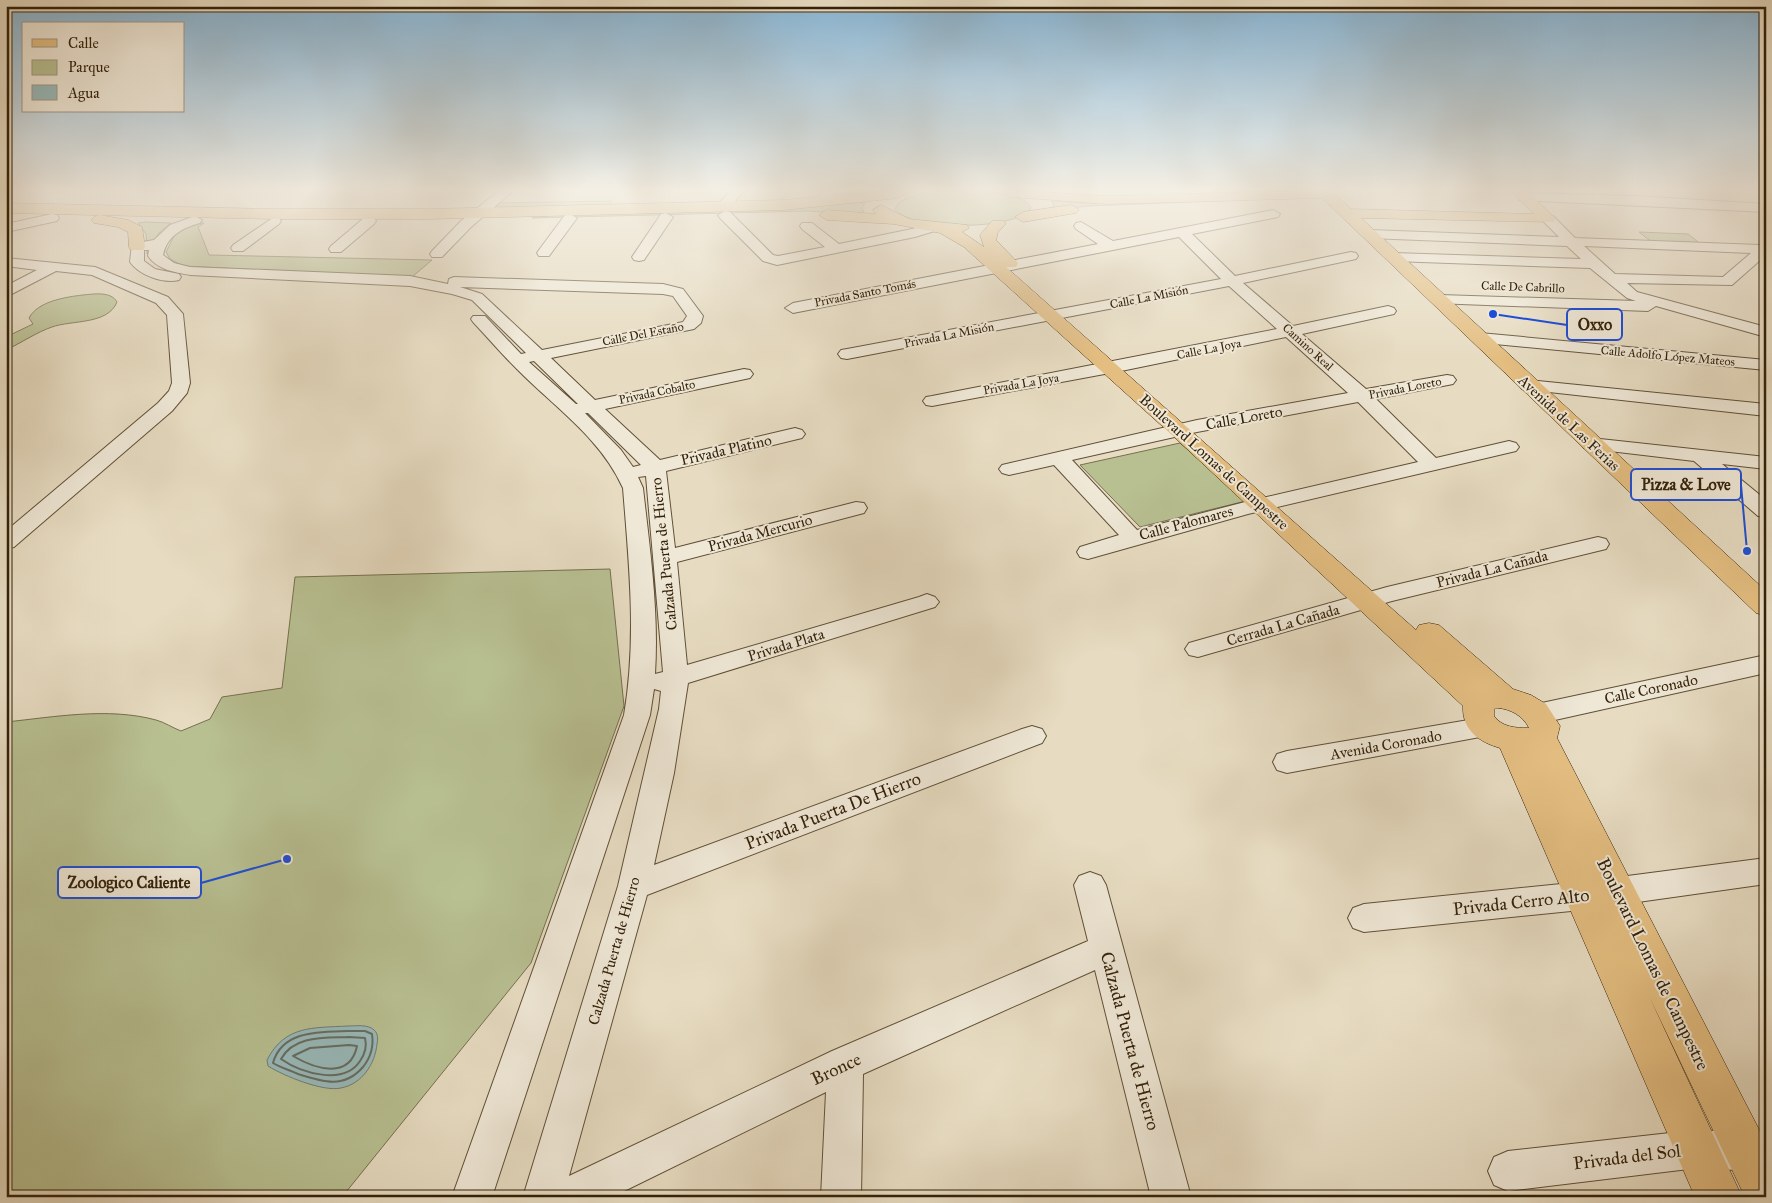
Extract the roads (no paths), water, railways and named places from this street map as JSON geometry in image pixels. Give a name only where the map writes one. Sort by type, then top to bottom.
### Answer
[{"type":"main road","name":"Boulevard Lomas de Campestre","points":[[973,246],[1003,266],[1188,428],[1377,597],[1509,720],[1599,894],[1756,1152],[1766,1191]]},
{"type":"main road","name":"Boulevard Lomas de Campestre","points":[[990,246],[1003,266]]},
{"type":"main road","points":[[1382,246],[1420,283],[1440,292]]},
{"type":"main road","name":"Avenida de Las Ferias","points":[[1440,292],[1480,338],[1528,385],[1766,606]]},
{"type":"main road","name":"Boulevard Lomas de Campestre","points":[[1599,894],[1697,1149],[1719,1197]]},
{"type":"street","name":"Calzada Puerta de Hierro","points":[[137,246],[137,262],[141,267],[162,275],[234,281],[410,281],[454,290],[470,300],[581,409],[655,467],[676,679],[672,709],[660,773],[634,886],[543,1197]]},
{"type":"street","name":"Calzada Puerta de Hierro","points":[[158,246],[155,256],[160,262],[181,270],[402,287],[470,300]]},
{"type":"street","points":[[336,249],[339,246]]},
{"type":"street","points":[[437,254],[445,246]]},
{"type":"street","points":[[544,254],[550,246]]},
{"type":"street","points":[[639,257],[646,246]]},
{"type":"street","points":[[758,246],[772,260],[785,260],[855,246]]},
{"type":"street","points":[[832,246],[837,250]]},
{"type":"street","name":"Privada Santo Tomás","points":[[794,308],[1098,246]]},
{"type":"street","name":"Camino Real","points":[[1196,246],[1232,281],[1363,396],[1432,466]]},
{"type":"street","points":[[1576,246],[1625,290],[1640,298],[1766,332]]},
{"type":"street","points":[[1669,246],[1765,248]]},
{"type":"street","points":[[1712,248],[1741,271]]},
{"type":"street","points":[[1611,278],[1727,282],[1765,248]]},
{"type":"street","points":[[1232,281],[1352,256]]},
{"type":"street","points":[[1393,257],[1594,264]]},
{"type":"street","points":[[6,262],[100,272],[145,291],[170,306],[175,314],[182,383],[178,394],[165,407],[6,542]]},
{"type":"street","points":[[6,292],[55,266]]},
{"type":"street","name":"Calle Del Estaño","points":[[410,281],[517,283],[672,290],[678,292],[695,316],[693,323],[688,326],[526,357]]},
{"type":"street","name":"Calle La Misión","points":[[1058,314],[1232,281]]},
{"type":"street","name":"Calle Del Estaño","points":[[470,300],[517,283]]},
{"type":"street","name":"Calle De Cabrillo","points":[[1586,289],[1625,290]]},
{"type":"street","points":[[1440,292],[1672,306]]},
{"type":"street","points":[[1291,333],[1388,311]]},
{"type":"street","name":"Privada La Misión","points":[[847,354],[1058,314]]},
{"type":"street","name":"Calle La Joya","points":[[1118,367],[1291,333]]},
{"type":"street","name":"Calle Adolfo López Mateos","points":[[1480,338],[1766,365]]},
{"type":"street","name":"Privada La Joya","points":[[932,401],[1118,367]]},
{"type":"street","name":"Privada Cobalto","points":[[581,409],[744,374]]},
{"type":"street","name":"Privada Loreto","points":[[1363,396],[1447,380]]},
{"type":"street","points":[[1528,385],[1766,410]]},
{"type":"street","name":"Calle Loreto","points":[[1009,468],[1188,428],[1363,396]]},
{"type":"street","name":"Calzada Puerta de Hierro","points":[[472,1197],[638,714],[644,686],[641,586],[633,488],[629,474],[581,409]]},
{"type":"street","name":"Privada Platino","points":[[629,474],[795,434]]},
{"type":"street","points":[[1591,444],[1766,463]]},
{"type":"street","name":"Calle Palomares","points":[[1088,552],[1132,537],[1270,501],[1432,466],[1509,447]]},
{"type":"street","points":[[1700,456],[1766,511]]},
{"type":"street","points":[[1058,457],[1132,537]]},
{"type":"street","name":"Privada Mercurio","points":[[665,558],[856,508]]},
{"type":"street","name":"Privada La Cañada","points":[[1377,597],[1598,544]]},
{"type":"street","name":"Cerrada La Cañada","points":[[1198,649],[1377,597]]},
{"type":"street","name":"Privada Plata","points":[[644,686],[676,679],[927,602]]},
{"type":"street","name":"Calle Coronado","points":[[1509,720],[1766,664]]},
{"type":"street","name":"Avenida Coronado","points":[[1287,762],[1509,720]]},
{"type":"street","name":"Privada Puerta De Hierro","points":[[634,886],[1032,736]]},
{"type":"street","name":"Privada Cerro Alto","points":[[1364,918],[1599,894],[1766,871]]},
{"type":"street","name":"Calzada Puerta de Hierro","points":[[1090,885],[1171,1197]]},
{"type":"street","name":"Bronce","points":[[569,1197],[846,1064],[1106,949]]},
{"type":"street","points":[[841,1197],[846,1064]]},
{"type":"street","name":"Privada del Sol","points":[[1508,1171],[1697,1149],[1756,1152]]},
{"type":"water","points":[[362,1026],[371,1028],[377,1034],[376,1051],[366,1072],[361,1078],[348,1086],[333,1089],[324,1088],[293,1078],[268,1066],[267,1060],[274,1049],[291,1034],[312,1028]]},
{"type":"place","name":"Oxxo","points":[[1493,314]]},
{"type":"place","name":"Pizza & Love","points":[[1747,551]]},
{"type":"place","name":"Zoologico Caliente","points":[[287,859]]}]
